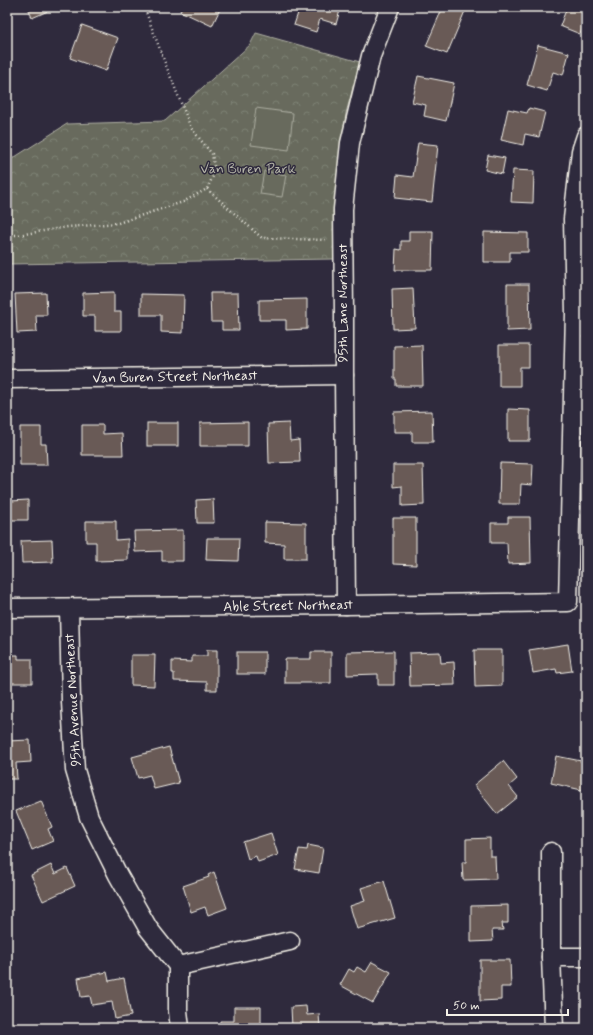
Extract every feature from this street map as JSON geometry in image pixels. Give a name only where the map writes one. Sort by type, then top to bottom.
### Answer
[{"type":"street","name":"95th Lane Northeast","points":[[346,605],[342,209],[350,143],[371,56],[390,7]]},
{"type":"street","points":[[574,271],[572,219],[581,151],[586,136]]},
{"type":"street","points":[[574,271],[586,253]]},
{"type":"street","name":"Able Street Northeast","points":[[7,608],[568,602],[575,313],[574,271]]},
{"type":"street","name":"Van Buren Street Northeast","points":[[7,379],[344,375]]},
{"type":"street","name":"95th Avenue Northeast","points":[[69,608],[70,702],[75,770],[89,817],[118,875],[148,928],[178,966]]},
{"type":"street","points":[[551,852],[551,957],[554,1028]]},
{"type":"street","points":[[180,1028],[178,1011],[178,966],[290,941]]},
{"type":"street","points":[[551,957],[586,957]]},
{"type":"path","points":[[7,235],[18,235],[68,227],[118,223],[184,202],[207,189],[215,172],[212,154],[191,128],[144,7]]},
{"type":"path","points":[[207,189],[262,238],[343,240]]},
{"type":"green space","name":"Van Buren Park","points":[[256,33],[360,62],[346,113],[338,174],[334,259],[7,264],[7,162],[67,124],[165,121],[250,45]]},
{"type":"green space","points":[[256,108],[293,113],[289,150],[251,145]]},
{"type":"green space","points":[[264,171],[286,175],[282,197],[260,194]]},
{"type":"building","points":[[28,7],[57,7],[32,18]]},
{"type":"building","points":[[182,7],[221,7],[212,26],[180,11]]},
{"type":"building","points":[[300,7],[341,7],[336,24],[320,19],[316,32],[294,25]]},
{"type":"building","points":[[443,7],[455,7],[465,11],[447,54],[426,46]]},
{"type":"building","points":[[567,7],[586,7],[586,21],[580,34],[560,26]]},
{"type":"building","points":[[82,25],[118,38],[106,71],[70,58]]},
{"type":"building","points":[[538,45],[569,53],[563,75],[553,72],[547,91],[527,85]]},
{"type":"building","points":[[418,76],[454,83],[446,121],[424,116],[426,105],[412,102]]},
{"type":"building","points":[[529,108],[545,112],[539,137],[525,134],[523,145],[501,140],[508,109],[527,113]]},
{"type":"building","points":[[418,143],[438,145],[432,202],[395,198],[397,175],[413,177]]},
{"type":"building","points":[[488,155],[505,158],[502,174],[485,170]]},
{"type":"building","points":[[513,170],[534,171],[533,203],[511,202]]},
{"type":"building","points":[[409,231],[433,231],[432,270],[395,270],[396,249],[401,250],[401,241],[409,241]]},
{"type":"building","points":[[484,232],[528,233],[528,252],[510,252],[510,262],[484,262]]},
{"type":"building","points":[[507,284],[529,284],[530,330],[507,331]]},
{"type":"building","points":[[413,288],[415,328],[393,329],[392,289]]},
{"type":"building","points":[[114,292],[114,312],[121,312],[121,331],[95,331],[95,316],[83,316],[83,293]]},
{"type":"building","points":[[46,293],[47,315],[36,315],[37,332],[17,333],[15,294]]},
{"type":"building","points":[[210,293],[238,293],[239,330],[222,330],[222,322],[211,322]]},
{"type":"building","points":[[141,294],[184,295],[183,333],[161,332],[161,315],[141,315]]},
{"type":"building","points":[[307,299],[307,329],[286,330],[286,320],[259,320],[259,300]]},
{"type":"building","points":[[422,345],[423,386],[396,386],[396,379],[394,379],[394,346]]},
{"type":"building","points":[[499,345],[529,345],[529,367],[520,367],[520,386],[499,386]]},
{"type":"building","points":[[508,409],[530,410],[530,441],[508,441]]},
{"type":"building","points":[[432,411],[433,442],[412,442],[412,432],[394,432],[394,412]]},
{"type":"building","points":[[248,422],[248,446],[200,446],[200,423]]},
{"type":"building","points":[[147,423],[178,423],[178,446],[147,446]]},
{"type":"building","points":[[289,423],[290,441],[299,440],[300,462],[269,463],[268,424]]},
{"type":"building","points":[[82,425],[103,425],[103,434],[122,433],[123,455],[82,455]]},
{"type":"building","points":[[20,427],[41,427],[41,444],[46,444],[47,465],[20,465]]},
{"type":"building","points":[[500,463],[533,464],[532,485],[521,484],[520,504],[499,504]]},
{"type":"building","points":[[393,465],[423,465],[424,505],[402,506],[402,486],[393,487]]},
{"type":"building","points":[[213,499],[214,523],[197,523],[196,500]]},
{"type":"building","points":[[28,500],[28,520],[11,520],[11,501]]},
{"type":"building","points":[[508,517],[530,517],[531,563],[508,564],[507,543],[491,543],[491,523],[508,523]]},
{"type":"building","points":[[393,518],[416,518],[416,565],[393,564]]},
{"type":"building","points":[[86,521],[116,521],[116,540],[128,539],[128,560],[96,561],[96,542],[86,542]]},
{"type":"building","points":[[265,522],[306,523],[306,559],[284,559],[284,544],[265,543]]},
{"type":"building","points":[[183,530],[183,561],[162,561],[162,551],[135,552],[134,531]]},
{"type":"building","points":[[207,538],[239,538],[238,561],[206,560]]},
{"type":"building","points":[[52,540],[53,562],[22,563],[21,541]]},
{"type":"building","points":[[568,644],[572,671],[557,673],[556,669],[533,673],[529,650]]},
{"type":"building","points":[[207,650],[217,650],[217,690],[207,690],[207,682],[174,681],[172,661],[192,662],[192,656],[207,656]]},
{"type":"building","points":[[474,650],[502,650],[502,686],[475,687]]},
{"type":"building","points":[[394,651],[394,685],[378,685],[378,674],[347,675],[347,652]]},
{"type":"building","points":[[237,652],[265,652],[265,674],[237,674]]},
{"type":"building","points":[[311,652],[331,652],[331,683],[285,683],[285,659],[311,659]]},
{"type":"building","points":[[440,652],[441,663],[454,662],[455,685],[410,686],[409,653]]},
{"type":"building","points":[[7,655],[18,655],[18,659],[32,659],[32,683],[7,683]]},
{"type":"building","points":[[131,655],[155,655],[154,686],[131,685]]},
{"type":"building","points":[[30,740],[31,762],[16,763],[17,779],[7,779],[7,741]]},
{"type":"building","points":[[169,747],[179,783],[154,789],[150,775],[138,778],[132,757]]},
{"type":"building","points":[[556,756],[586,762],[586,791],[551,783]]},
{"type":"building","points":[[503,761],[517,779],[509,786],[518,797],[497,814],[474,785]]},
{"type":"building","points":[[41,801],[52,827],[48,829],[53,841],[32,850],[16,811]]},
{"type":"building","points":[[271,833],[278,855],[258,862],[256,856],[248,859],[243,842]]},
{"type":"building","points":[[490,838],[490,856],[495,856],[496,879],[463,880],[462,862],[466,862],[466,839]]},
{"type":"building","points":[[308,845],[323,848],[319,873],[295,869],[299,849],[307,850]]},
{"type":"building","points":[[51,865],[55,874],[67,868],[75,886],[43,901],[31,875]]},
{"type":"building","points":[[214,872],[227,908],[208,915],[205,907],[191,912],[183,886],[209,877],[208,875]]},
{"type":"building","points":[[384,881],[395,918],[357,929],[350,906],[365,901],[361,888]]},
{"type":"building","points":[[508,905],[508,923],[502,923],[503,930],[492,930],[493,941],[471,942],[471,906]]},
{"type":"building","points":[[480,960],[510,960],[511,987],[501,987],[501,1000],[480,1001]]},
{"type":"building","points":[[372,962],[391,972],[373,1003],[340,985],[349,969],[354,972],[357,967],[366,972]]},
{"type":"building","points":[[107,972],[109,981],[124,978],[131,1016],[115,1019],[112,1002],[92,1005],[90,996],[81,997],[78,978]]},
{"type":"building","points":[[306,1006],[307,1015],[319,1014],[320,1028],[292,1028],[291,1007]]},
{"type":"building","points":[[234,1007],[261,1007],[261,1028],[220,1028],[220,1021],[234,1021]]},
{"type":"building","points":[[508,1027],[508,1028],[475,1028]]}]
